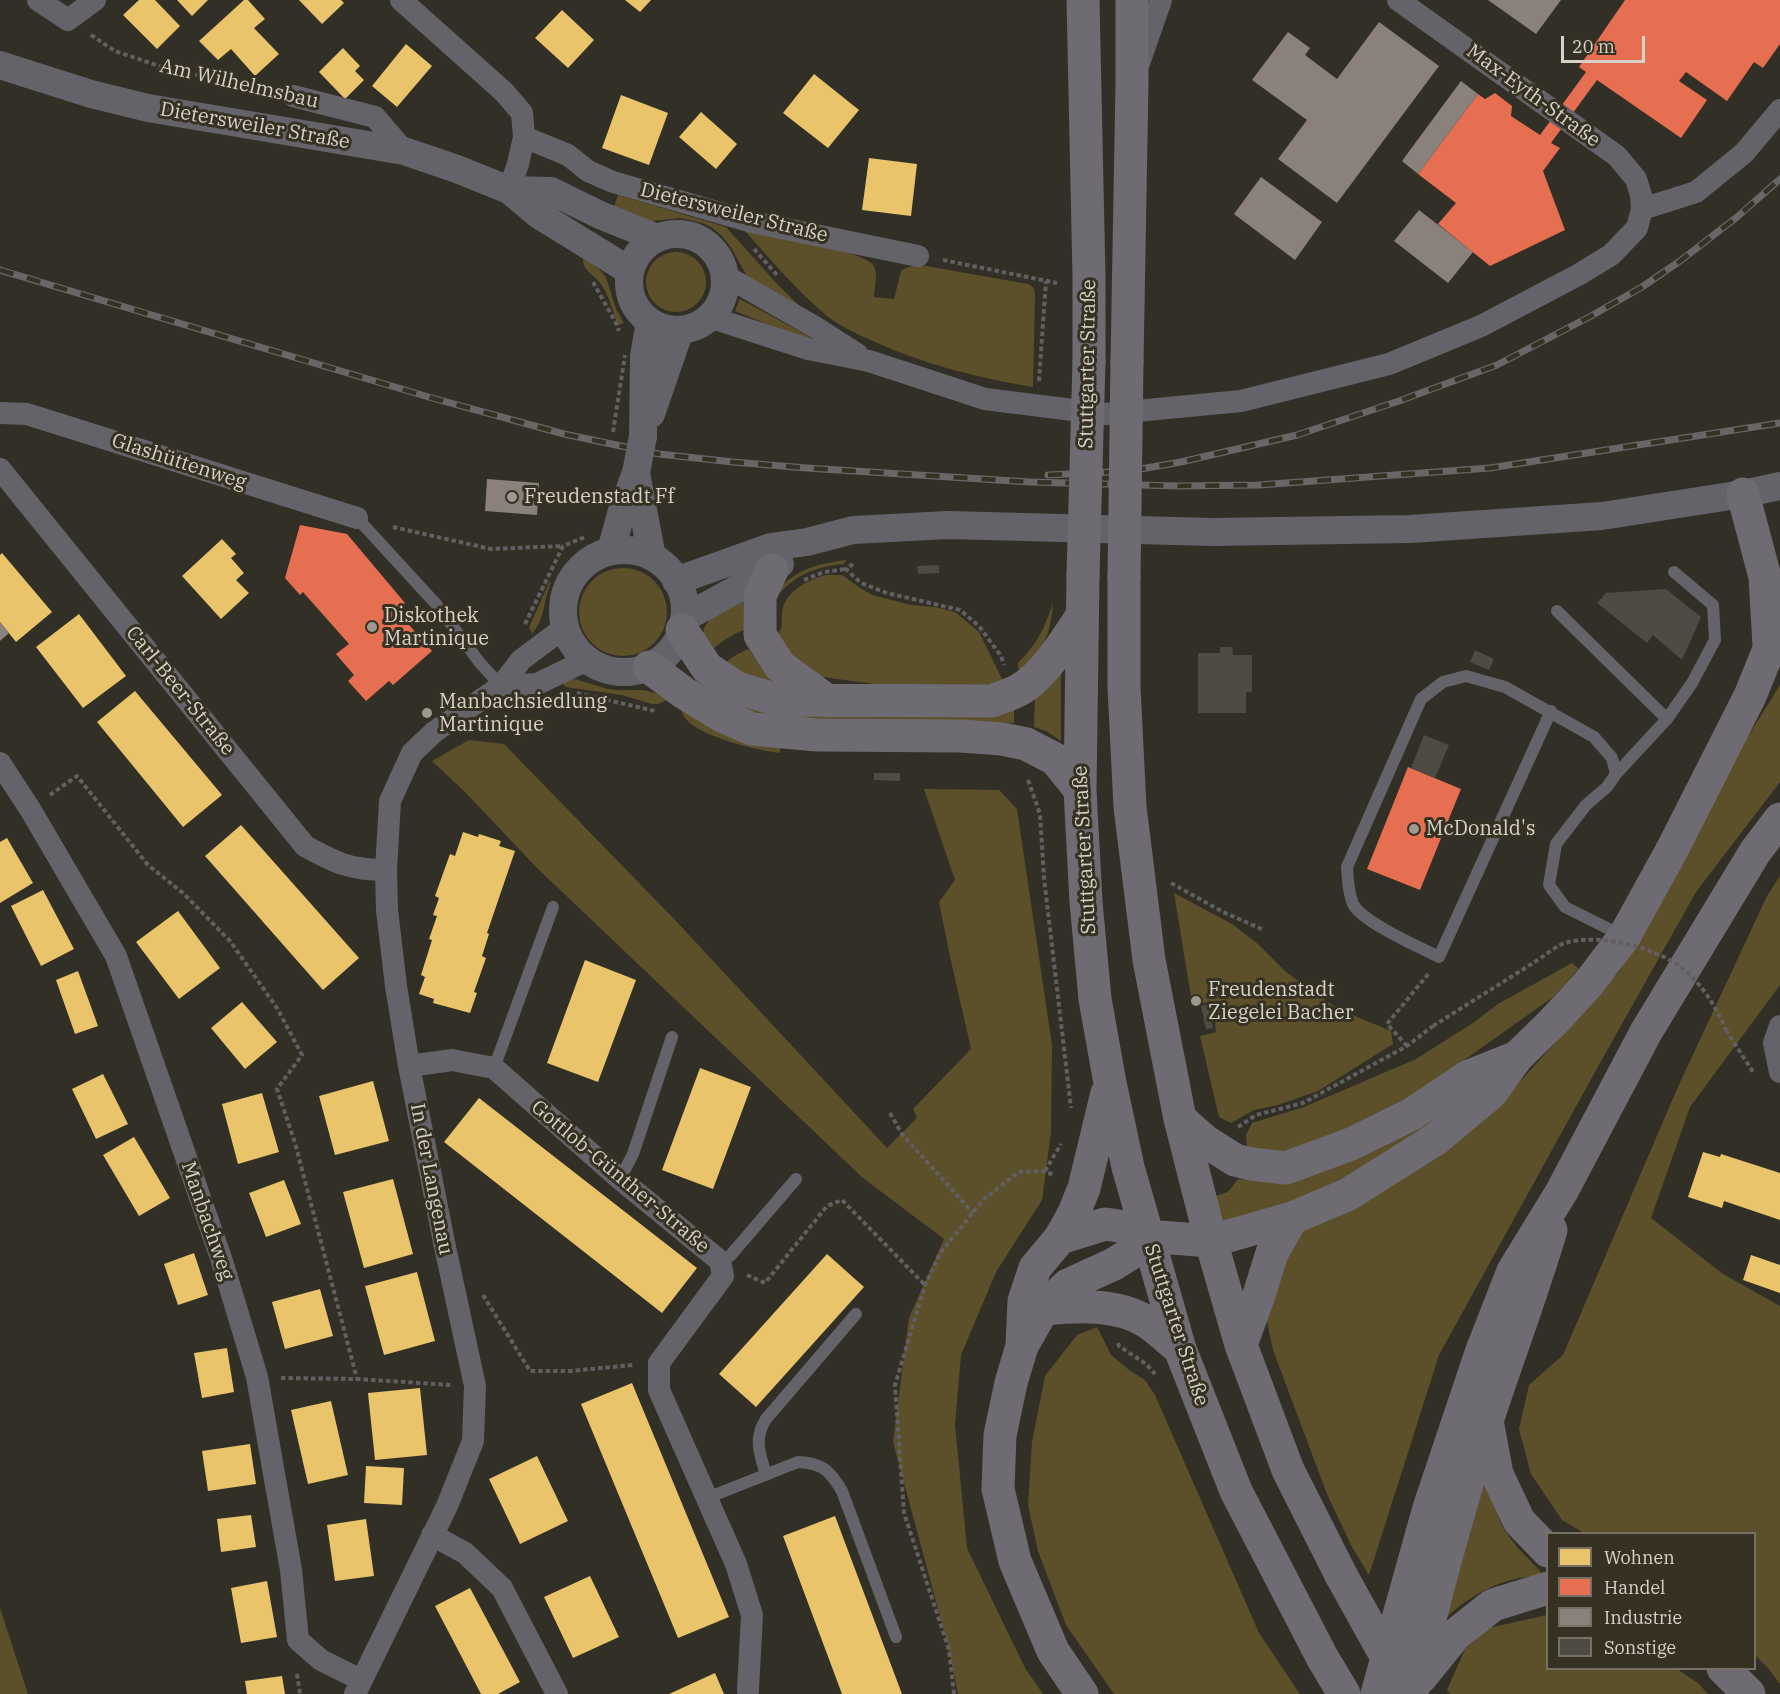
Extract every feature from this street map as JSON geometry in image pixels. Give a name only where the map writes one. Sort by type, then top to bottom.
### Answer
[{"type":"main road","name":"Stuttgarter Straße","points":[[1083,0],[1089,361],[1080,790],[1086,902],[1095,999],[1128,1167],[1180,1349],[1236,1491],[1322,1657],[1344,1694]]},
{"type":"main road","name":"Stuttgarter Straße","points":[[1132,0],[1124,687],[1130,807],[1149,960],[1180,1119],[1241,1345],[1288,1470],[1341,1575],[1381,1647],[1412,1691]]},
{"type":"main road","points":[[1060,1238],[1105,1224],[1126,1227],[1146,1236],[1211,1240],[1292,1218],[1347,1194],[1436,1139],[1491,1093],[1517,1057],[1589,983],[1624,937],[1673,848],[1750,696],[1775,634],[1765,577],[1743,494]]},
{"type":"main road","points":[[784,577],[760,596],[760,635],[780,666],[828,701]]},
{"type":"main road","points":[[683,624],[707,668],[737,688],[778,700],[992,701],[1020,690],[1033,679],[1054,657],[1082,617]]},
{"type":"main road","points":[[649,667],[722,717],[752,729],[817,735],[961,736],[1002,739],[1026,744],[1055,759],[1080,790]]},
{"type":"main road","points":[[1377,1694],[1429,1508],[1481,1353],[1513,1271],[1562,1191],[1646,1032],[1755,852],[1780,819]]},
{"type":"main road","points":[[1180,1119],[1205,1141],[1235,1160],[1286,1168],[1351,1144],[1402,1119],[1470,1076],[1517,1057]]},
{"type":"main road","points":[[1022,1346],[1024,1301],[1035,1268],[1060,1238],[1074,1213],[1084,1188],[1110,1083]]},
{"type":"main road","points":[[1412,1691],[1452,1535],[1487,1420],[1537,1279],[1562,1191]]},
{"type":"main road","points":[[1241,1345],[1272,1253],[1292,1218]]},
{"type":"main road","points":[[1082,1694],[1053,1651],[1015,1561],[998,1489],[1000,1435],[1022,1346],[1043,1309],[1068,1285],[1114,1264],[1133,1252],[1146,1236]]},
{"type":"main road","points":[[1043,1309],[1065,1307],[1118,1309],[1147,1322],[1180,1349]]},
{"type":"main road","points":[[1487,1420],[1497,1474],[1519,1521],[1546,1549]]},
{"type":"main road","points":[[1412,1691],[1455,1635],[1493,1605],[1546,1589]]},
{"type":"main road","points":[[1725,1670],[1749,1694]]},
{"type":"street","points":[[38,0],[68,20],[95,0]]},
{"type":"street","points":[[401,0],[504,92],[522,113],[524,137],[518,164],[508,190]]},
{"type":"street","points":[[1132,82],[1161,0]]},
{"type":"street","name":"Max-Eyth-Straße","points":[[1398,0],[1617,156],[1636,179],[1642,209]]},
{"type":"street","name":"Dietersweiler Straße","points":[[0,65],[91,94],[148,108],[404,151],[508,190],[539,215],[630,271]]},
{"type":"street","name":"Am Wilhelmsbau","points":[[293,96],[375,117],[404,151]]},
{"type":"street","points":[[709,317],[808,349],[869,361],[985,399],[1105,414],[1241,401],[1389,364],[1481,326],[1578,275],[1611,255],[1637,228],[1642,209],[1696,192],[1744,153],[1780,110]]},
{"type":"street","name":"Dietersweiler Straße","points":[[524,137],[568,155],[588,171],[613,182],[752,222],[918,256]]},
{"type":"street","name":"Dietersweiler Straße","points":[[508,190],[551,191],[600,215],[657,238]]},
{"type":"street","points":[[640,354],[680,330],[696,326],[709,317],[719,305],[724,291],[724,275],[720,261],[712,249],[700,240],[686,235],[671,234],[657,238],[635,257],[630,271],[629,285],[632,300],[639,312],[650,322],[664,328],[680,330]]},
{"type":"street","points":[[724,275],[869,361]]},
{"type":"street","points":[[601,543],[652,557],[670,571],[683,599],[683,624],[675,645],[649,667],[617,672],[601,668],[587,660],[573,645],[562,613],[564,599],[572,579],[585,563],[597,556],[601,543],[621,514],[636,473],[643,436],[640,354],[650,322]]},
{"type":"street","name":"Glashüttenweg","points":[[0,413],[27,414],[357,518]]},
{"type":"street","name":"Carl-Beer-Straße","points":[[0,469],[305,846],[337,863],[364,870],[386,870]]},
{"type":"street","points":[[636,473],[652,557]]},
{"type":"street","points":[[676,581],[771,547],[807,542],[853,530],[948,525],[1212,532],[1410,528],[1602,516],[1780,486]]},
{"type":"street","points":[[683,624],[784,577],[807,542]]},
{"type":"street","name":"In der Langenau","points":[[358,1687],[447,1506],[473,1441],[476,1386],[445,1247],[409,1066],[396,986],[388,921],[386,870],[390,801],[412,753],[434,732],[501,686],[521,660],[565,627]]},
{"type":"street","points":[[501,686],[537,684],[587,660]]},
{"type":"street","name":"Manbachweg","points":[[0,763],[30,809],[116,956],[221,1258],[257,1377],[291,1570],[298,1640],[358,1687]]},
{"type":"street","points":[[1780,1026],[1774,1043],[1780,1072]]},
{"type":"street","points":[[409,1066],[452,1060],[494,1068]]},
{"type":"street","name":"Gottlob-Günther-Straße","points":[[494,1068],[720,1262],[723,1276],[659,1363]]},
{"type":"street","points":[[659,1363],[659,1390],[735,1564],[752,1615],[748,1690]]},
{"type":"street","points":[[432,1534],[465,1553],[502,1588],[557,1694]]},
{"type":"lane","points":[[357,518],[436,604],[480,663],[501,686]]},
{"type":"lane","points":[[1624,937],[1564,907],[1549,885],[1556,844],[1586,806],[1667,719],[1692,683],[1715,640],[1713,605],[1674,572]]},
{"type":"lane","points":[[1557,611],[1667,719]]},
{"type":"lane","points":[[1551,711],[1439,957],[1364,917],[1354,906],[1349,891],[1347,867],[1421,699],[1443,682],[1466,676],[1504,687],[1551,711],[1594,737],[1612,758],[1616,774]]},
{"type":"lane","points":[[494,1068],[552,907]]},
{"type":"lane","points":[[621,1179],[633,1154],[672,1037]]},
{"type":"lane","points":[[720,1262],[730,1256],[796,1179]]},
{"type":"lane","points":[[766,1475],[758,1442],[759,1430],[856,1314]]},
{"type":"lane","points":[[707,1498],[798,1462],[812,1462],[825,1468],[842,1491],[896,1637]]},
{"type":"path","name":"Am Wilhelmsbau","points":[[68,20],[115,51],[152,64],[293,96]]},
{"type":"path","points":[[918,256],[1057,283]]},
{"type":"path","points":[[591,279],[616,323],[619,334]]},
{"type":"path","points":[[1039,378],[1046,281]]},
{"type":"path","points":[[613,433],[640,354]]},
{"type":"path","points":[[357,518],[491,549],[601,543]]},
{"type":"path","points":[[525,625],[563,546]]},
{"type":"path","points":[[784,577],[846,569],[853,564]]},
{"type":"path","points":[[846,569],[861,583],[887,593],[960,610],[979,626],[1001,656],[1005,666]]},
{"type":"path","points":[[570,692],[656,711]]},
{"type":"path","points":[[1025,771],[1040,814],[1044,878],[1071,1112]]},
{"type":"path","points":[[30,809],[76,776],[148,864],[183,893],[230,941],[277,1008],[302,1055],[277,1089],[295,1143],[357,1379]]},
{"type":"path","points":[[1135,850],[1174,885],[1222,912],[1264,930]]},
{"type":"path","points":[[1235,1160],[1242,1142],[1236,1129],[1256,1115],[1303,1103],[1407,1046],[1433,1026],[1567,942],[1597,940],[1629,943],[1671,960],[1688,972],[1700,986],[1717,1009],[1726,1030]]},
{"type":"path","points":[[1407,1046],[1387,1024],[1439,957]]},
{"type":"path","points":[[890,1113],[902,1134],[973,1213]]},
{"type":"path","points":[[954,1694],[949,1650],[904,1513],[895,1385],[925,1285],[941,1252],[984,1199],[1019,1172],[1045,1171],[1065,1137]]},
{"type":"path","points":[[720,1262],[765,1283],[827,1206],[842,1200],[925,1285]]},
{"type":"path","points":[[480,1292],[530,1371],[570,1371],[659,1363]]},
{"type":"path","points":[[257,1377],[357,1379],[476,1386]]},
{"type":"shaded area","points":[[618,195],[726,227],[777,284],[805,311],[747,276],[730,246],[711,227],[681,218],[643,222],[613,210]]},
{"type":"shaded area","points":[[745,231],[814,244],[866,259],[873,265],[876,273],[874,297],[894,299],[901,271],[913,266],[926,266],[1028,284],[1033,287],[1035,293],[1033,387],[933,364],[894,350],[844,327],[827,316],[805,296]]},
{"type":"shaded area","points":[[676,252],[697,261],[706,282],[697,303],[676,312],[655,303],[646,282],[655,261]]},
{"type":"shaded area","points":[[584,257],[606,277],[616,309],[624,323],[618,325],[601,284],[584,265]]},
{"type":"shaded area","points":[[740,299],[810,337],[808,341],[735,311]]},
{"type":"shaded area","points":[[846,560],[844,564],[808,572],[793,581],[779,594],[777,591],[808,568]]},
{"type":"shaded area","points":[[623,568],[648,575],[660,587],[667,612],[660,637],[648,649],[623,656],[598,649],[586,637],[579,612],[586,587],[598,575]]},
{"type":"shaded area","points":[[826,575],[842,575],[872,595],[911,605],[955,612],[979,632],[1004,683],[989,688],[921,690],[830,678],[815,675],[799,667],[777,635],[781,627],[784,605],[787,598],[798,588]]},
{"type":"shaded area","points":[[550,581],[542,615],[532,634],[529,627]]},
{"type":"shaded area","points":[[743,599],[744,630],[724,640],[707,655],[703,643],[705,626],[716,614]]},
{"type":"shaded area","points":[[1053,603],[1050,626],[1044,642],[1019,673],[1018,663],[1040,635]]},
{"type":"shaded area","points":[[749,649],[764,669],[782,686],[720,668],[733,657]]},
{"type":"shaded area","points":[[1061,666],[1061,741],[1046,731],[1034,727],[1035,694]]},
{"type":"shaded area","points":[[575,679],[608,689],[652,692],[667,700],[652,704],[622,695],[566,687],[561,682]]},
{"type":"shaded area","points":[[706,683],[1014,705],[1014,723],[769,718],[699,691]]},
{"type":"shaded area","points":[[1780,685],[1780,782],[1696,892],[1439,1355],[1369,1575],[1352,1547],[1327,1494],[1273,1350],[1265,1312],[1281,1248],[1311,1224],[1442,1150],[1518,1084],[1619,972],[1640,938],[1722,778]]},
{"type":"shaded area","points":[[682,710],[742,740],[780,747],[780,753],[740,745],[708,734],[686,719]]},
{"type":"shaded area","points":[[469,740],[504,744],[676,921],[887,1148],[917,1118],[913,1109],[971,1049],[939,902],[955,880],[924,789],[999,790],[1017,809],[1052,1045],[1051,1132],[1042,1200],[996,1272],[961,1355],[955,1425],[967,1548],[1025,1668],[1043,1694],[958,1694],[948,1646],[893,1442],[909,1318],[944,1239],[863,1178],[537,868],[466,793],[432,761]]},
{"type":"shaded area","points":[[1780,876],[1780,985],[1690,1107],[1651,1218],[1723,1274],[1780,1306],[1780,1684],[1756,1656],[1756,1532],[1582,1532],[1562,1520],[1531,1474],[1519,1429],[1529,1385],[1563,1355],[1677,1089],[1767,896]]},
{"type":"shaded area","points":[[1174,893],[1232,924],[1258,944],[1286,972],[1338,1009],[1391,1031],[1393,1044],[1318,1091],[1278,1105],[1254,1110],[1231,1123],[1219,1117],[1200,1036],[1216,1032],[1213,1003],[1192,1003]]},
{"type":"shaded area","points":[[1572,963],[1579,969],[1553,997],[1453,1068],[1416,1098],[1304,1153],[1261,1154],[1247,1147],[1246,1135],[1252,1123],[1304,1107],[1416,1059],[1473,1023],[1498,1004]]},
{"type":"shaded area","points":[[1472,1087],[1427,1135],[1301,1202],[1223,1226],[1212,1197],[1228,1192],[1238,1179],[1272,1182]]},
{"type":"shaded area","points":[[1097,1327],[1111,1355],[1145,1380],[1155,1395],[1259,1633],[1300,1694],[1114,1694],[1066,1625],[1038,1551],[1028,1505],[1032,1442],[1045,1376],[1077,1335]]},
{"type":"shaded area","points":[[1486,1486],[1503,1528],[1517,1547],[1541,1572],[1539,1576],[1514,1579],[1490,1588],[1445,1616],[1483,1487]]},
{"type":"shaded area","points":[[0,1608],[28,1694],[0,1694]]},
{"type":"shaded area","points":[[1546,1615],[1546,1670],[1678,1670],[1699,1684],[1708,1694],[1450,1694],[1447,1690],[1465,1649],[1489,1628]]},
{"type":"building: Wohnen","points":[[139,0],[155,0],[180,26],[157,49],[123,15]]},
{"type":"building: Wohnen","points":[[177,0],[208,0],[192,16]]},
{"type":"building: Wohnen","points":[[244,0],[248,0],[265,19],[254,28],[279,54],[255,76],[231,49],[218,60],[199,41]]},
{"type":"building: Wohnen","points":[[299,0],[341,0],[344,3],[322,24]]},
{"type":"building: Wohnen","points":[[625,0],[651,0],[640,12]]},
{"type":"building: Wohnen","points":[[562,10],[594,40],[568,68],[535,38]]},
{"type":"building: Wohnen","points":[[406,44],[432,66],[397,107],[372,86]]},
{"type":"building: Wohnen","points":[[343,48],[360,66],[355,71],[364,80],[345,99],[319,72]]},
{"type":"building: Wohnen","points":[[814,74],[859,110],[828,148],[783,113]]},
{"type":"building: Wohnen","points":[[621,95],[668,113],[649,165],[602,148]]},
{"type":"building: Wohnen","points":[[701,112],[737,144],[716,169],[679,137]]},
{"type":"building: Wohnen","points":[[869,158],[917,164],[911,216],[862,210]]},
{"type":"building: Wohnen","points":[[222,539],[236,554],[231,558],[244,573],[236,580],[249,593],[221,619],[182,576]]},
{"type":"building: Wohnen","points":[[2,553],[52,612],[16,642],[0,622],[0,555]]},
{"type":"building: Wohnen","points":[[79,614],[126,676],[83,708],[36,647]]},
{"type":"building: Wohnen","points":[[135,691],[222,795],[183,827],[97,722]]},
{"type":"building: Wohnen","points":[[241,825],[359,958],[323,990],[205,856]]},
{"type":"building: Wohnen","points":[[463,832],[501,841],[499,846],[515,851],[487,933],[489,934],[482,956],[486,958],[474,992],[477,993],[470,1013],[433,1003],[434,999],[419,994],[425,977],[421,975],[432,940],[429,939],[437,916],[433,915],[439,898],[435,896],[450,854],[455,856]]},
{"type":"building: Wohnen","points":[[7,838],[33,883],[0,903],[0,842]]},
{"type":"building: Wohnen","points":[[43,890],[74,949],[41,966],[11,906]]},
{"type":"building: Wohnen","points":[[178,911],[220,968],[179,999],[136,942]]},
{"type":"building: Wohnen","points":[[585,960],[636,980],[598,1082],[547,1063]]},
{"type":"building: Wohnen","points":[[78,971],[98,1026],[75,1034],[56,980]]},
{"type":"building: Wohnen","points":[[242,1002],[277,1042],[245,1069],[211,1028]]},
{"type":"building: Wohnen","points":[[700,1068],[751,1087],[713,1189],[662,1170]]},
{"type":"building: Wohnen","points":[[103,1074],[128,1124],[96,1139],[72,1089]]},
{"type":"building: Wohnen","points":[[373,1081],[389,1141],[335,1155],[319,1096]]},
{"type":"building: Wohnen","points":[[262,1093],[279,1152],[238,1164],[222,1104]]},
{"type":"building: Wohnen","points":[[479,1098],[697,1268],[662,1313],[444,1142]]},
{"type":"building: Wohnen","points":[[134,1137],[170,1198],[139,1216],[103,1155]]},
{"type":"building: Wohnen","points":[[1703,1152],[1720,1157],[1721,1154],[1780,1173],[1780,1220],[1724,1201],[1722,1208],[1688,1197]]},
{"type":"building: Wohnen","points":[[393,1179],[413,1254],[364,1268],[343,1192]]},
{"type":"building: Wohnen","points":[[284,1180],[301,1224],[266,1237],[249,1193]]},
{"type":"building: Wohnen","points":[[194,1253],[208,1295],[178,1305],[164,1264]]},
{"type":"building: Wohnen","points":[[827,1254],[864,1287],[756,1407],[719,1374]]},
{"type":"building: Wohnen","points":[[1751,1255],[1780,1265],[1780,1293],[1743,1280]]},
{"type":"building: Wohnen","points":[[417,1272],[435,1341],[384,1355],[365,1286]]},
{"type":"building: Wohnen","points":[[320,1289],[333,1336],[285,1349],[272,1302]]},
{"type":"building: Wohnen","points":[[227,1348],[234,1392],[202,1398],[194,1353]]},
{"type":"building: Wohnen","points":[[632,1383],[729,1617],[678,1638],[581,1404]]},
{"type":"building: Wohnen","points":[[420,1388],[427,1455],[375,1460],[368,1393]]},
{"type":"building: Wohnen","points":[[331,1401],[348,1475],[308,1484],[291,1410]]},
{"type":"building: Wohnen","points":[[250,1444],[256,1484],[208,1491],[202,1451]]},
{"type":"building: Wohnen","points":[[537,1456],[568,1521],[520,1544],[489,1479]]},
{"type":"building: Wohnen","points":[[366,1466],[404,1468],[402,1505],[364,1503]]},
{"type":"building: Wohnen","points":[[251,1515],[256,1547],[221,1552],[217,1519]]},
{"type":"building: Wohnen","points":[[835,1516],[902,1694],[842,1694],[783,1536]]},
{"type":"building: Wohnen","points":[[366,1519],[374,1576],[335,1581],[327,1525]]},
{"type":"building: Wohnen","points":[[590,1576],[619,1637],[573,1658],[544,1597]]},
{"type":"building: Wohnen","points":[[267,1581],[277,1637],[241,1643],[231,1588]]},
{"type":"building: Wohnen","points":[[470,1588],[520,1682],[498,1694],[481,1694],[435,1606]]},
{"type":"building: Wohnen","points":[[715,1673],[724,1694],[669,1694]]},
{"type":"building: Wohnen","points":[[282,1676],[285,1694],[247,1694],[245,1681]]},
{"type":"building: Handel","points":[[1625,0],[1780,0],[1780,44],[1763,68],[1754,62],[1727,101],[1686,72],[1679,81],[1707,100],[1681,138],[1597,80],[1551,143],[1560,148],[1543,171],[1565,230],[1490,266],[1438,224],[1456,203],[1418,174],[1478,94],[1485,99],[1495,93],[1512,106],[1511,116],[1540,135],[1586,72],[1579,67]]},
{"type":"building: Handel","name":"Diskothek Martinique","points":[[300,525],[347,534],[405,603],[396,610],[432,651],[393,685],[389,681],[366,701],[348,681],[354,675],[336,654],[349,644],[303,592],[300,595],[285,578]]},
{"type":"building: Handel","name":"McDonald's","points":[[1408,767],[1461,789],[1420,890],[1367,869]]},
{"type":"building: Industrie","points":[[1488,0],[1561,0],[1536,34]]},
{"type":"building: Industrie","points":[[1379,22],[1439,66],[1337,203],[1278,159],[1307,120],[1252,80],[1288,32],[1310,48],[1305,55],[1337,79]]},
{"type":"building: Industrie","points":[[1461,81],[1478,94],[1418,174],[1402,161]]},
{"type":"building: Industrie","points":[[1261,177],[1322,222],[1295,260],[1234,214]]},
{"type":"building: Industrie","points":[[1419,210],[1473,252],[1448,283],[1394,241]]},
{"type":"building: Industrie","name":"Freudenstadt Ff","points":[[487,479],[539,483],[537,515],[485,511]]},
{"type":"building: Industrie","points":[[0,622],[9,633],[0,641]]},
{"type":"building: Sonstige","points":[[939,565],[939,573],[918,574],[917,566]]},
{"type":"building: Sonstige","points":[[1666,589],[1701,617],[1682,660],[1653,635],[1647,643],[1597,603],[1606,593]]},
{"type":"building: Sonstige","points":[[1220,647],[1232,647],[1233,655],[1252,655],[1252,692],[1246,692],[1246,713],[1198,713],[1198,653],[1220,653]]},
{"type":"building: Sonstige","points":[[1475,650],[1494,659],[1489,670],[1470,662]]},
{"type":"building: Sonstige","points":[[1424,735],[1449,745],[1435,778],[1411,768]]},
{"type":"building: Sonstige","points":[[874,773],[900,773],[900,781],[874,780]]},
{"type":"building: Sonstige","points":[[1208,1004],[1213,1028],[1206,1029],[1201,1006]]},
{"type":"railway","points":[[1048,475],[1129,471],[1181,462],[1297,435],[1497,365],[1642,287],[1737,217],[1780,179]]},
{"type":"railway","points":[[0,270],[432,398],[564,434],[659,454],[733,462],[1030,482],[1178,486],[1259,485],[1490,468],[1780,423]]},
{"type":"place","name":"Freudenstadt Ff","points":[[512,497]]},
{"type":"place","name":"Diskothek Martinique","points":[[372,627]]},
{"type":"place","name":"Manbachsiedlung Martinique","points":[[427,713]]},
{"type":"place","name":"McDonald's","points":[[1414,829]]},
{"type":"place","name":"Freudenstadt Ziegelei Bacher","points":[[1196,1001]]}]
